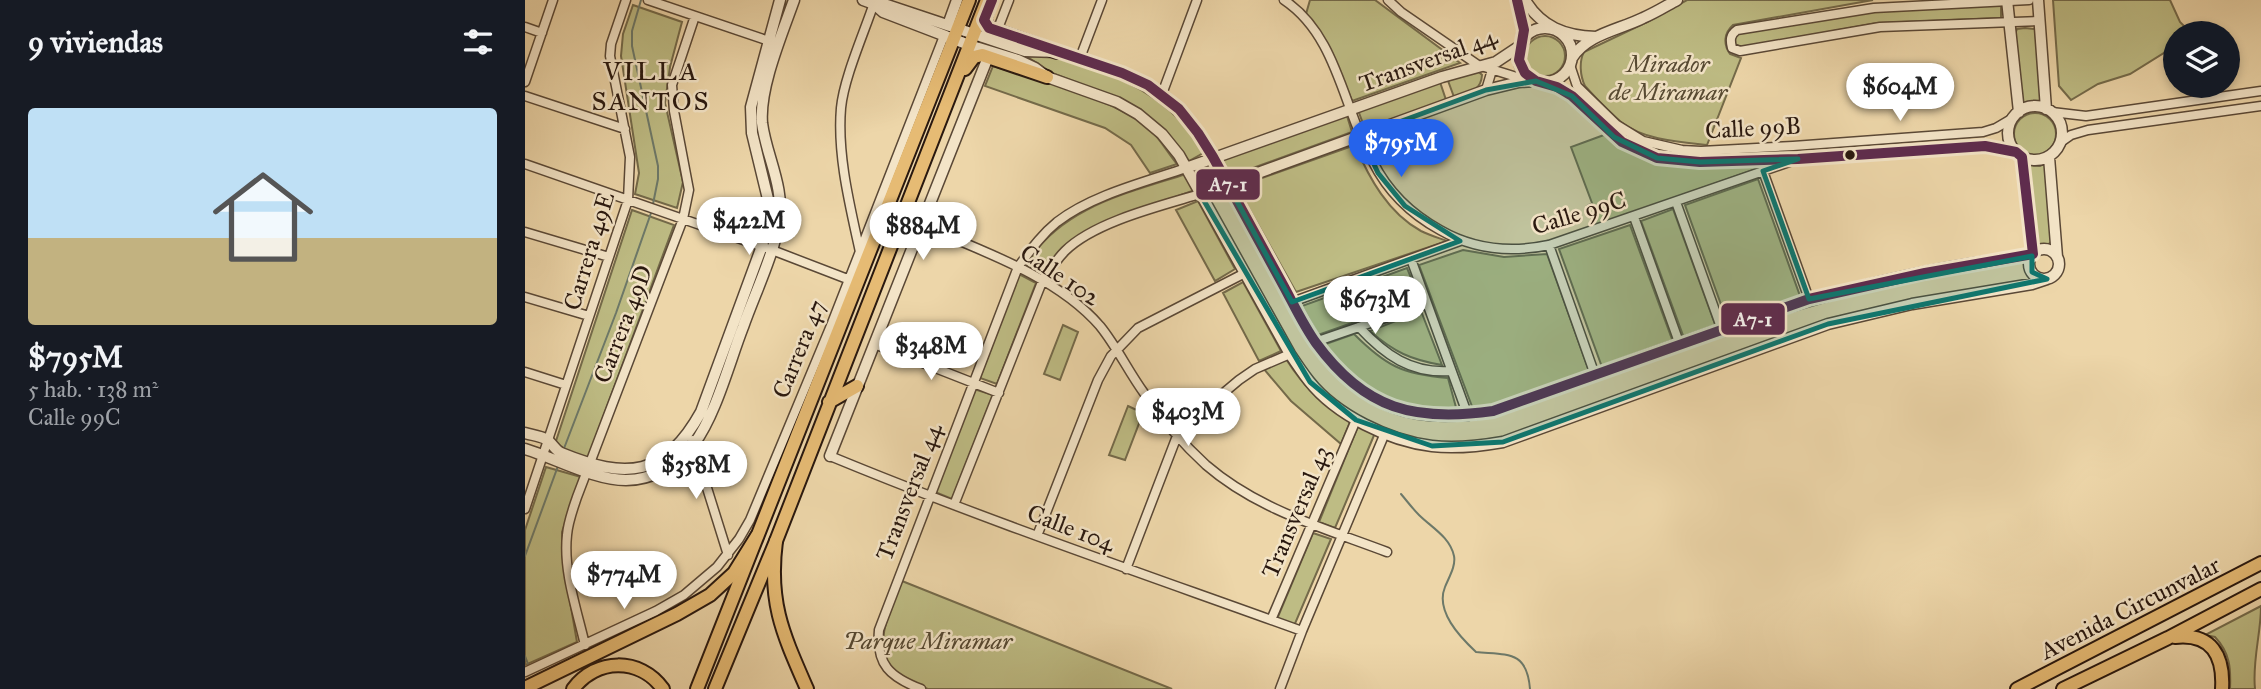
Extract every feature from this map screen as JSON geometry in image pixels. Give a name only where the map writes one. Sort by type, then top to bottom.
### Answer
[{"type":"main road","points":[[697,689],[926,109],[951,32],[969,0]]},
{"type":"main road","points":[[989,0],[985,23],[989,28],[1057,52]]},
{"type":"main road","points":[[715,689],[989,0]]},
{"type":"main road","points":[[944,112],[949,110],[970,60],[977,55],[1047,77]]},
{"type":"main road","points":[[904,141],[926,109]]},
{"type":"main road","points":[[824,366],[832,323]]},
{"type":"main road","points":[[829,402],[857,386]]},
{"type":"main road","points":[[525,688],[677,614],[710,595],[734,573],[757,536]]},
{"type":"main road","points":[[776,541],[773,581],[777,613],[783,634],[807,689]]},
{"type":"main road","name":"Avenida Circunvalar","points":[[2017,689],[2261,563]]},
{"type":"main road","name":"Avenida Circunvalar","points":[[2063,689],[2261,589]]},
{"type":"main road","points":[[2168,638],[2191,637],[2219,655],[2223,665],[2222,689]]},
{"type":"main road","points":[[573,689],[592,671],[618,664],[645,672],[663,689]]},
{"type":"street","points":[[525,82],[553,0]]},
{"type":"street","name":"Carrera 49E","points":[[525,509],[628,200],[631,166],[610,55],[611,44],[626,0]]},
{"type":"street","points":[[648,0],[779,45]]},
{"type":"street","points":[[767,248],[768,199],[750,115],[752,95],[780,0]]},
{"type":"street","points":[[525,449],[627,475],[674,464],[710,415],[767,248],[780,221],[780,208],[762,116],[766,88],[794,0]]},
{"type":"street","points":[[863,0],[884,4],[972,40],[1035,68],[1047,77],[1117,102],[1138,114],[1162,134],[1179,155],[1290,354],[1310,382],[1334,405],[1356,420],[1385,433],[1431,446],[1478,447],[1503,442],[1828,324],[1890,308],[2032,284],[2047,279],[2057,271],[2049,157]]},
{"type":"street","name":"Carrera 47","points":[[525,673],[684,595],[728,555],[750,520],[850,280],[904,141],[951,32],[957,0]]},
{"type":"street","points":[[997,31],[1009,0]]},
{"type":"street","points":[[1080,58],[1103,0]]},
{"type":"street","points":[[1162,94],[1196,0]]},
{"type":"street","name":"Calle 99C","points":[[1284,0],[1299,10],[1326,50],[1378,173],[1405,206],[1427,223],[1460,241],[1506,249],[1549,245],[1798,159]]},
{"type":"street","points":[[1299,10],[1302,0]]},
{"type":"street","name":"Calle 99B","points":[[1388,0],[1401,12],[1478,65],[1557,88],[1578,101],[1614,137],[1657,158],[1691,162],[1798,159],[1985,146],[2019,154]]},
{"type":"street","points":[[1401,12],[1405,0]]},
{"type":"street","points":[[1517,0],[1523,21],[1518,53],[1521,67],[1536,81],[1557,80],[1563,76],[1579,49],[1596,37],[1643,19],[1677,0]]},
{"type":"street","points":[[1525,0],[1535,14],[1569,43],[1571,62]]},
{"type":"street","points":[[2007,0],[2016,115],[2008,135],[2019,154],[2032,255],[2029,264],[2038,278],[2047,279]]},
{"type":"street","points":[[2029,0],[1874,8],[1737,30],[1730,40],[1732,48],[1740,51],[1880,27],[2040,21]]},
{"type":"street","points":[[2038,0],[2049,111],[2061,126],[2061,142]]},
{"type":"street","points":[[860,252],[843,153],[841,109],[875,2]]},
{"type":"street","name":"Carrera 49D","points":[[585,645],[566,554],[567,533],[577,497],[683,219],[689,190],[672,86],[695,16]]},
{"type":"street","points":[[525,27],[542,33]]},
{"type":"street","points":[[1521,44],[1531,32],[1539,29],[1596,37]]},
{"type":"street","points":[[972,40],[1025,51],[1057,52],[1080,58],[1122,73],[1162,94],[1179,109],[1213,157],[1315,342],[1347,380],[1373,398],[1400,410],[1422,415],[1468,416],[1493,411],[1809,299],[1938,271],[2032,255],[2040,250],[2048,250],[2057,257]]},
{"type":"street","name":"Transversal 44","points":[[921,689],[901,681],[885,665],[880,654],[879,630],[1018,267],[1037,241],[1057,222],[1081,208],[1213,157],[1478,65],[1499,61],[1521,44]]},
{"type":"street","points":[[829,456],[988,57]]},
{"type":"street","name":"Calle 99B","points":[[1571,62],[1577,86],[1624,130],[1643,141],[1682,150],[1793,146],[1983,132],[1996,128],[2016,115]]},
{"type":"street","points":[[1486,90],[1492,70]]},
{"type":"street","name":"Transversal 44","points":[[954,505],[1042,282],[1064,251],[1078,240],[1095,231],[1486,90],[1536,81]]},
{"type":"street","points":[[2016,115],[2028,107],[2037,106],[2049,111],[2086,116],[2261,91]]},
{"type":"street","points":[[525,96],[625,130]]},
{"type":"street","points":[[2019,154],[2031,160],[2049,157],[2061,142],[2071,135],[2088,130],[2261,106]]},
{"type":"street","points":[[525,164],[767,248],[850,280]]},
{"type":"street","points":[[1763,171],[1809,299]]},
{"type":"street","points":[[1676,202],[1722,330]]},
{"type":"street","points":[[1634,217],[1680,345]]},
{"type":"street","name":"Calle 102","points":[[921,225],[1018,267],[1064,295],[1098,324],[1117,348],[1144,393],[1177,436],[1205,464],[1250,496],[1276,510],[1387,552]]},
{"type":"street","points":[[525,232],[609,257]]},
{"type":"street","points":[[1292,302],[1460,241]]},
{"type":"street","points":[[1549,245],[1595,375]]},
{"type":"street","points":[[1411,259],[1468,416]]},
{"type":"street","points":[[1037,536],[1098,380],[1117,348],[1151,320],[1245,273]]},
{"type":"street","points":[[525,297],[589,316]]},
{"type":"street","points":[[1315,342],[1426,303]]},
{"type":"street","points":[[1359,327],[1376,345],[1403,363],[1423,370],[1451,371]]},
{"type":"street","points":[[874,344],[999,393]]},
{"type":"street","points":[[1126,569],[1177,436],[1183,427],[1255,369],[1290,354]]},
{"type":"street","points":[[525,372],[566,385]]},
{"type":"street","name":"Transversal 43","points":[[1271,620],[1356,420]]},
{"type":"street","points":[[525,433],[548,440],[561,458]]},
{"type":"street","name":"Transversal 43","points":[[1280,689],[1385,433]]},
{"type":"street","points":[[692,439],[728,555]]},
{"type":"street","name":"Calle 104","points":[[829,456],[1126,569],[1302,631]]},
{"type":"highlighted area","points":[[1536,81],[1572,96],[1614,137],[1657,158],[1700,162],[1798,159],[1763,171],[1809,299],[2032,256],[2032,272],[2047,279],[1828,324],[1503,442],[1432,446],[1356,420],[1310,382],[1200,194],[1227,183],[1292,302],[1460,241],[1405,206],[1378,173],[1361,136],[1486,90]]},
{"type":"green space","points":[[1310,0],[1375,0],[1460,63],[1352,101],[1327,45],[1306,14]]},
{"type":"green space","name":"Mirador de Miramar","points":[[1687,0],[1873,0],[1733,25],[1726,35],[1725,43],[1730,54],[1741,58],[1707,145],[1662,139],[1630,128],[1585,86],[1581,73],[1584,52]]},
{"type":"green space","points":[[2053,0],[2170,0],[2180,21],[2163,21],[2163,54],[2130,74],[2098,84],[2071,100],[2059,86]]},
{"type":"green space","points":[[633,5],[682,22],[670,67],[665,103],[683,182],[677,208],[635,194],[639,173],[621,56],[623,34]]},
{"type":"green space","points":[[2001,5],[2001,18],[1877,23],[1739,48],[1735,46],[1734,36],[1739,33],[1875,11]]},
{"type":"green space","points":[[2017,29],[2035,29],[2042,101],[2023,104],[2015,34]]},
{"type":"green space","points":[[1545,36],[1553,37],[1559,42],[1564,48],[1564,64],[1559,70],[1553,75],[1545,76],[1537,75],[1531,70],[1526,64],[1525,56],[1526,48],[1531,42],[1537,37]]},
{"type":"green space","points":[[1026,56],[1067,59],[1108,73],[1140,89],[1182,122],[1205,152],[1189,161],[1164,132],[1124,101],[1052,73]]},
{"type":"green space","points":[[993,66],[1117,108],[1150,129],[1177,164],[1150,173],[1131,145],[1105,128],[985,86]]},
{"type":"green space","points":[[1477,70],[1482,75],[1479,85],[1473,91],[1454,97],[1447,78]]},
{"type":"green space","points":[[1440,82],[1446,100],[1365,129],[1358,110]]},
{"type":"green space","points":[[2035,113],[2050,119],[2056,134],[2050,149],[2035,155],[2020,149],[2014,134],[2020,119]]},
{"type":"green space","points":[[1347,116],[1352,132],[1228,177],[1219,160]]},
{"type":"green space","points":[[1604,135],[1624,149],[1666,164],[1710,167],[1779,161],[1594,226],[1587,206],[1592,203],[1571,147]]},
{"type":"green space","points":[[1355,145],[1373,182],[1389,205],[1421,231],[1447,241],[1296,292],[1237,187]]},
{"type":"green space","points":[[2048,162],[2052,241],[2038,246],[2027,165],[2040,166]]},
{"type":"green space","points":[[1186,174],[1195,190],[1153,205],[1062,249],[1040,274],[1025,265],[1040,245],[1076,216],[1118,196]]},
{"type":"green space","points":[[1758,179],[1800,296],[1727,321],[1685,205]]},
{"type":"green space","points":[[1198,201],[1235,269],[1215,281],[1176,210]]},
{"type":"green space","points":[[1673,209],[1716,327],[1684,338],[1641,221]]},
{"type":"green space","points":[[632,210],[674,225],[588,458],[554,447]]},
{"type":"green space","points":[[1630,225],[1673,342],[1602,367],[1559,249]]},
{"type":"green space","points":[[1463,250],[1504,257],[1547,254],[1589,371],[1491,407],[1473,409],[1419,265]]},
{"type":"green space","points":[[1407,268],[1420,299],[1318,335],[1302,306]]},
{"type":"green space","points":[[1019,274],[1036,283],[997,384],[980,378]]},
{"type":"green space","points":[[1243,282],[1281,351],[1259,361],[1223,293]]},
{"type":"green space","points":[[1421,311],[1442,365],[1403,354],[1370,331]]},
{"type":"green space","points":[[1063,325],[1078,332],[1060,380],[1044,374]]},
{"type":"green space","points":[[1354,334],[1376,354],[1406,371],[1448,378],[1457,411],[1398,402],[1365,387],[1337,362],[1323,345]]},
{"type":"green space","points":[[1286,359],[1314,394],[1350,422],[1341,444],[1291,401],[1263,368]]},
{"type":"green space","points":[[974,389],[993,395],[952,499],[935,492]]},
{"type":"green space","points":[[1128,406],[1143,413],[1125,460],[1109,455]]},
{"type":"green space","points":[[1358,426],[1375,433],[1335,528],[1319,522]]},
{"type":"green space","points":[[546,467],[581,477],[562,532],[562,555],[577,642],[525,665],[525,530]]},
{"type":"green space","points":[[1313,533],[1331,539],[1294,626],[1277,619]]},
{"type":"green space","name":"Parque Miramar","points":[[902,581],[1172,689],[928,689],[911,683],[891,668],[883,645],[887,619]]},
{"type":"green space","points":[[2261,606],[2255,689],[2230,689],[2227,655],[2215,637],[2205,635]]},
{"type":"waterway","points":[[641,0],[632,31],[632,46],[658,166],[653,204]]},
{"type":"waterway","points":[[563,451],[651,213]]},
{"type":"waterway","points":[[525,556],[558,466]]},
{"type":"waterway","points":[[1401,494],[1452,549],[1454,564],[1443,596],[1443,605],[1451,623],[1476,652],[1506,655],[1520,661],[1525,667],[1530,689]]},
{"type":"waterway","points":[[525,656],[528,664]]},
{"type":"transit line","name":"A7-1","points":[[992,0],[984,20],[989,28],[1122,73],[1148,85],[1179,109],[1213,157],[1316,343],[1334,366],[1373,397],[1416,412],[1465,414],[1493,411],[1809,299],[1925,273],[2033,254],[2022,157],[2016,152],[1985,146],[1798,159],[1700,162],[1657,158],[1622,142],[1572,96],[1557,87],[1536,81],[1525,73],[1519,60],[1524,30],[1517,0]]},
{"type":"district","name":"VILLA SANTOS","points":[[651,86]]}]
